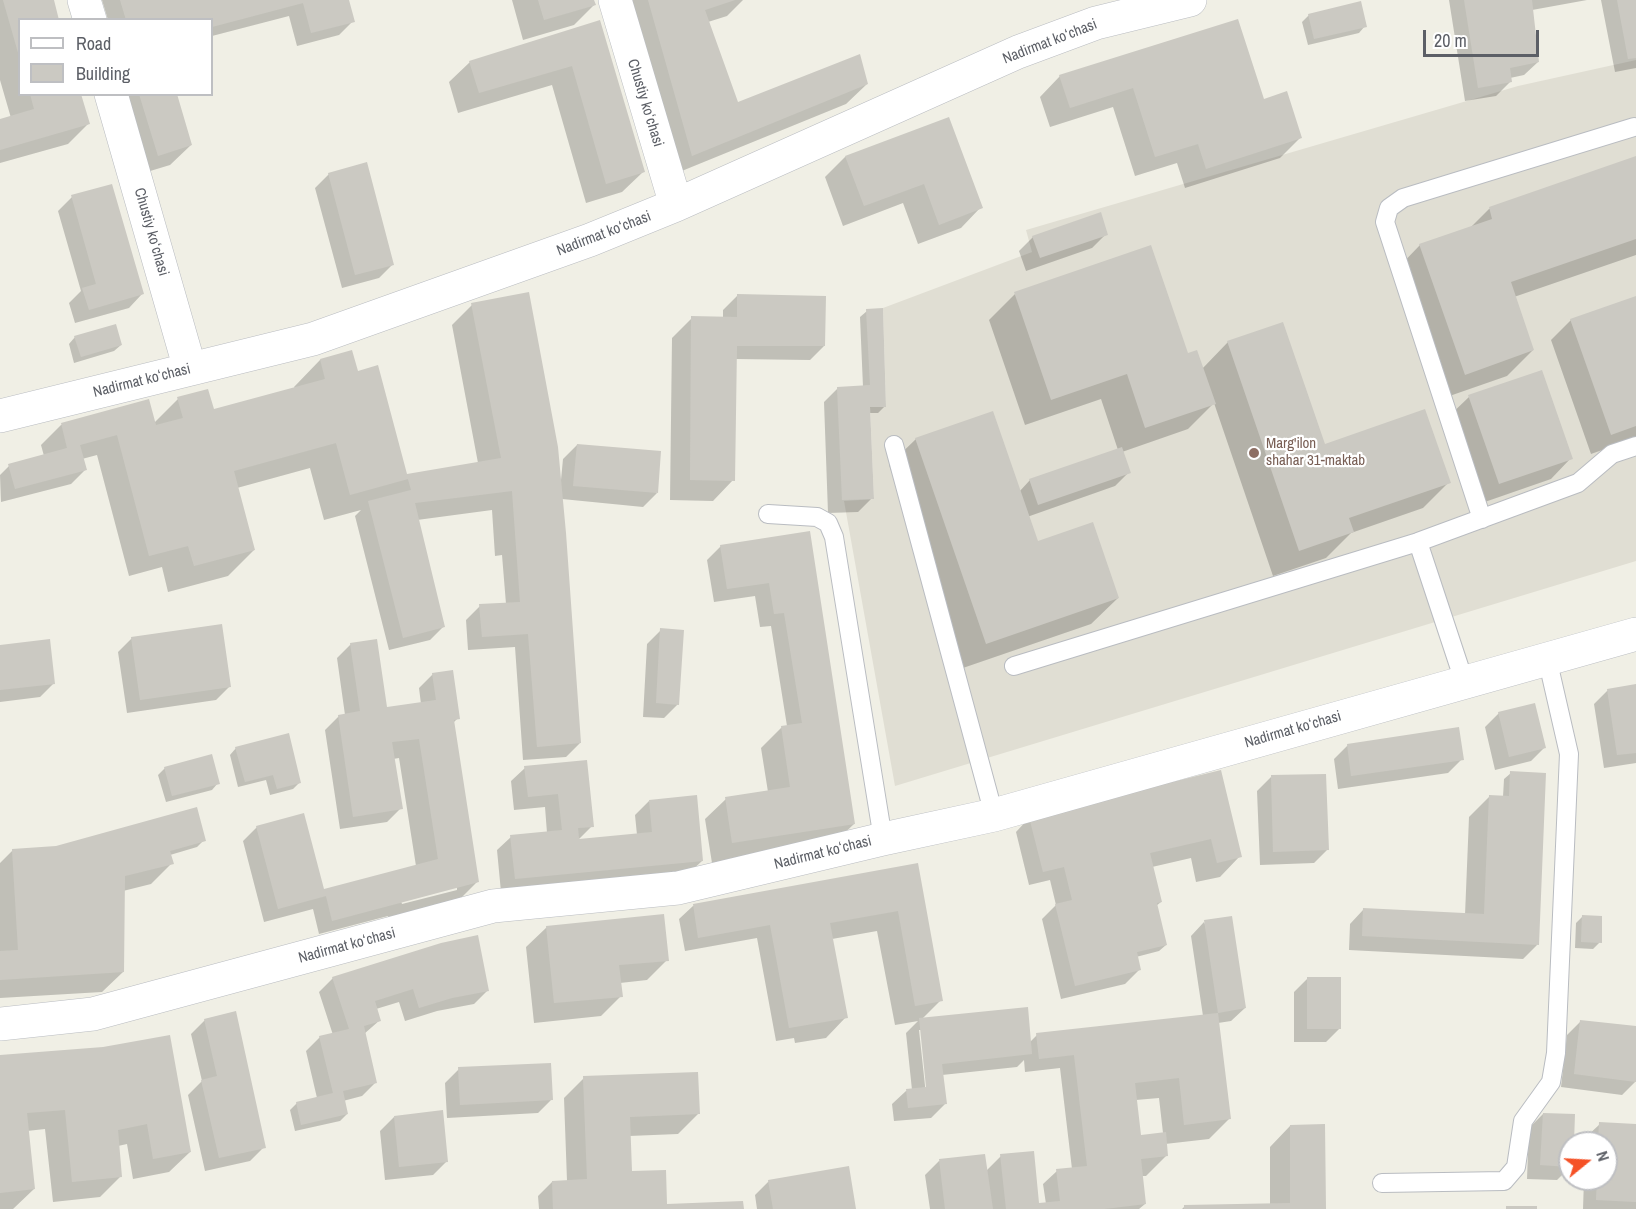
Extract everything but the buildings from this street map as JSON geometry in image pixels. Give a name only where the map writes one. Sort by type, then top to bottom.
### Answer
[{"type":"street","points":[[84,0],[89,18]]},
{"type":"street","name":"Chustiy koʻchasi","points":[[615,0],[676,205]]},
{"type":"street","name":"Nadirmat koʻchasi","points":[[0,416],[313,339],[590,240],[676,205],[1018,52],[1093,12],[1190,0]]},
{"type":"street","name":"Chustiy koʻchasi","points":[[112,96],[190,369]]},
{"type":"street","name":"Nadirmat koʻchasi","points":[[0,1024],[93,1014],[493,906],[678,888],[883,838],[994,815],[1636,634]]},
{"type":"lane","points":[[1482,519],[1385,222],[1389,208],[1403,198],[1634,127]]},
{"type":"lane","points":[[894,445],[994,815]]},
{"type":"lane","points":[[1014,666],[1418,542],[1578,483],[1612,454],[1636,446]]},
{"type":"lane","points":[[768,514],[816,517],[828,523],[834,537],[883,838]]},
{"type":"lane","points":[[1418,542],[1464,681]]},
{"type":"lane","points":[[1382,1183],[1504,1181],[1516,1167],[1523,1121],[1551,1082],[1556,1053],[1569,754],[1547,658]]},
{"type":"shaded area","name":"Marg'ilon shahar 31-maktab","points":[[1636,60],[1636,561],[895,786],[844,501],[874,499],[870,407],[886,406],[883,308],[1032,252],[1026,230],[1518,86]]},
{"type":"place","name":"Marg'ilon shahar 31-maktab","points":[[1254,453]]}]
